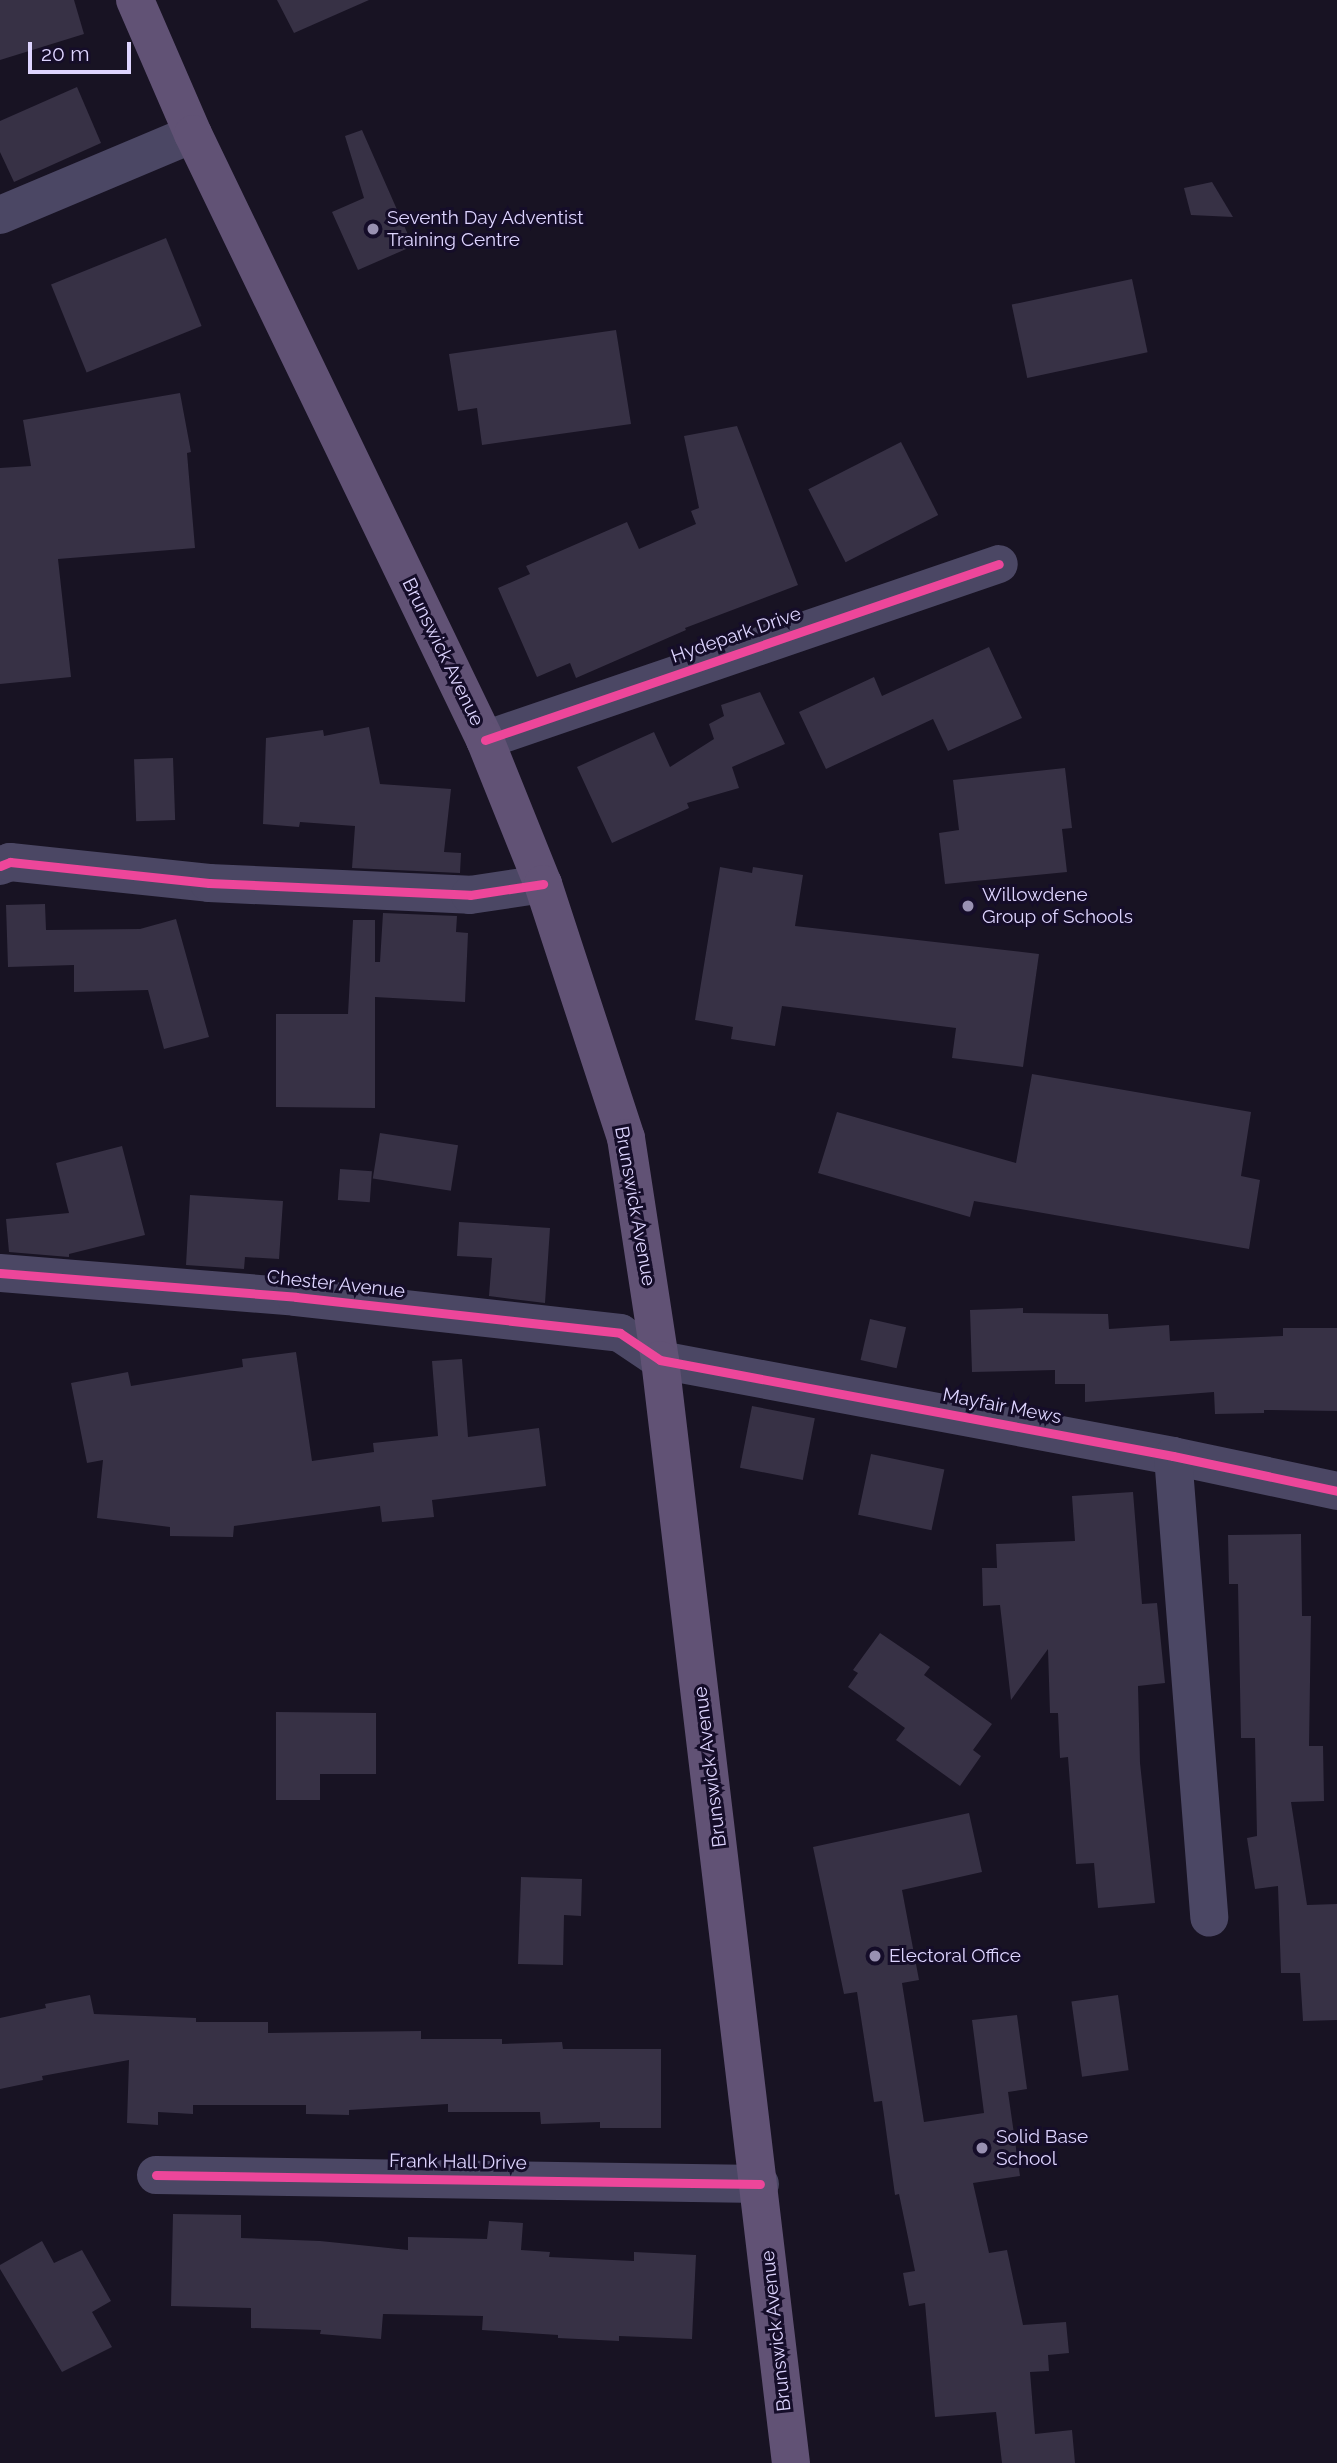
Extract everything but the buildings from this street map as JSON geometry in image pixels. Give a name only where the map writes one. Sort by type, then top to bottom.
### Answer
[{"type":"main road","name":"Brunswick Avenue","points":[[135,0],[192,134],[485,740],[543,884],[626,1138],[660,1360],[760,2184],[791,2463]]},
{"type":"street","points":[[0,215],[192,134]]},
{"type":"street","name":"Hydepark Drive","points":[[485,740],[999,564]]},
{"type":"street","points":[[0,866],[10,862],[209,883],[470,895],[543,884]]},
{"type":"street","name":"Chester Avenue","points":[[0,1273],[296,1297],[620,1333],[660,1360]]},
{"type":"street","name":"Mayfair Mews","points":[[660,1360],[1173,1456],[1337,1491]]},
{"type":"street","points":[[1173,1456],[1209,1918]]},
{"type":"street","name":"Frank Hall Drive","points":[[156,2175],[760,2184]]},
{"type":"cycle path","points":[[485,740],[999,564]]},
{"type":"cycle path","points":[[0,866],[10,862],[209,883],[470,895],[543,884]]},
{"type":"cycle path","points":[[0,1273],[296,1297],[620,1333],[660,1360],[1173,1456],[1337,1491]]},
{"type":"cycle path","points":[[156,2175],[760,2184]]},
{"type":"place","name":"Seventh Day Adventist Training Centre","points":[[373,229]]},
{"type":"place","name":"Willowdene Group of Schools","points":[[968,906]]},
{"type":"place","name":"Electoral Office","points":[[875,1956]]},
{"type":"place","name":"Solid Base School","points":[[982,2148]]}]
